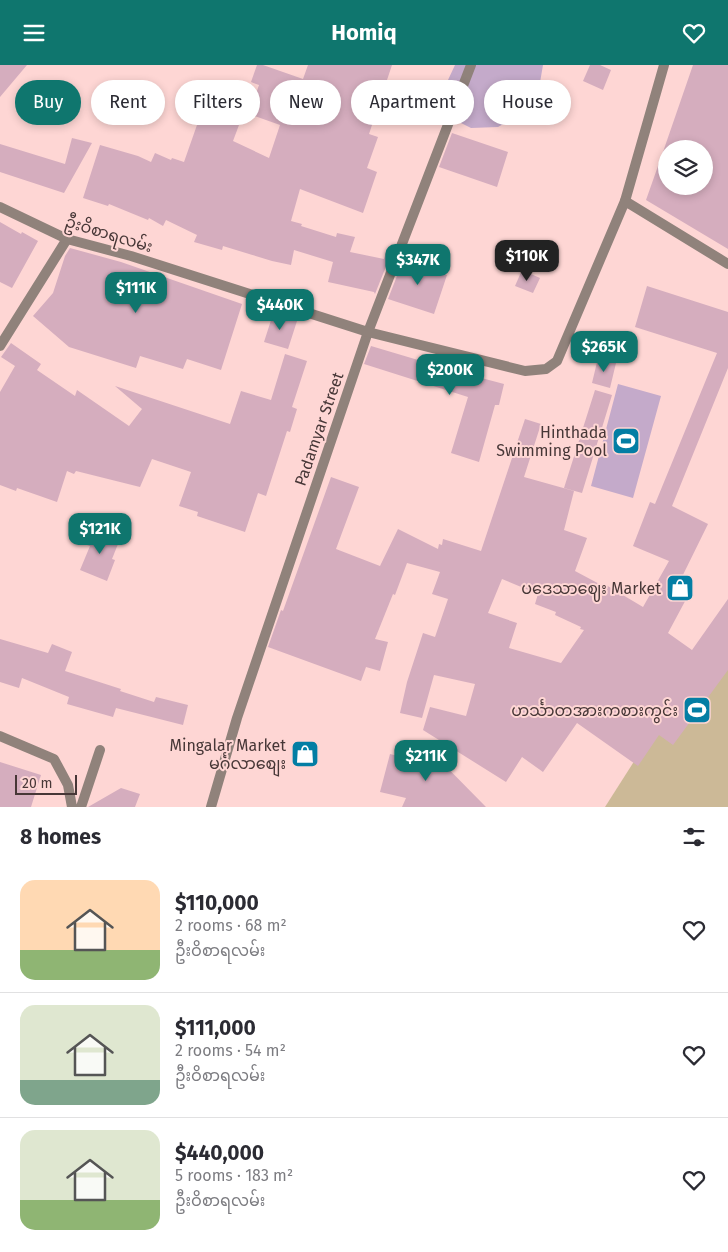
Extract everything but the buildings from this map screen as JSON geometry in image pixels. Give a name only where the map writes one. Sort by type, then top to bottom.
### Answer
[{"type":"street","name":"Padamyar Street","points":[[211,807],[240,709],[368,331],[471,65]]},
{"type":"street","points":[[664,65],[625,201],[728,264]]},
{"type":"street","name":"ဦးဝိစာရလမ်း","points":[[0,207],[66,239],[131,256],[368,331],[525,371],[546,369],[557,361],[625,201]]},
{"type":"street","points":[[0,346],[66,239]]},
{"type":"street","points":[[0,735],[54,759],[68,785],[72,807]]},
{"type":"street","points":[[80,807],[100,751]]},
{"type":"shaded area","points":[[455,65],[543,65],[540,80],[484,80],[484,125],[502,125],[498,127],[471,128],[465,125],[474,125],[474,80],[448,80]]},
{"type":"shaded area","name":"Hinthada Swimming Pool","points":[[618,384],[661,396],[633,498],[591,486]]},
{"type":"shaded area","name":"ဟင်္သာတအားကစားကွင်း","points":[[728,614],[728,807],[605,807]]},
{"type":"place","name":"Hinthada Swimming Pool","points":[[626,441]]},
{"type":"place","name":"ပဒေသာဈေး Market","points":[[680,588]]},
{"type":"place","name":"ဟင်္သာတအားကစားကွင်း","points":[[697,710]]},
{"type":"place","name":"Mingalar Market မင်္ဂလာစျေး","points":[[305,754]]}]
